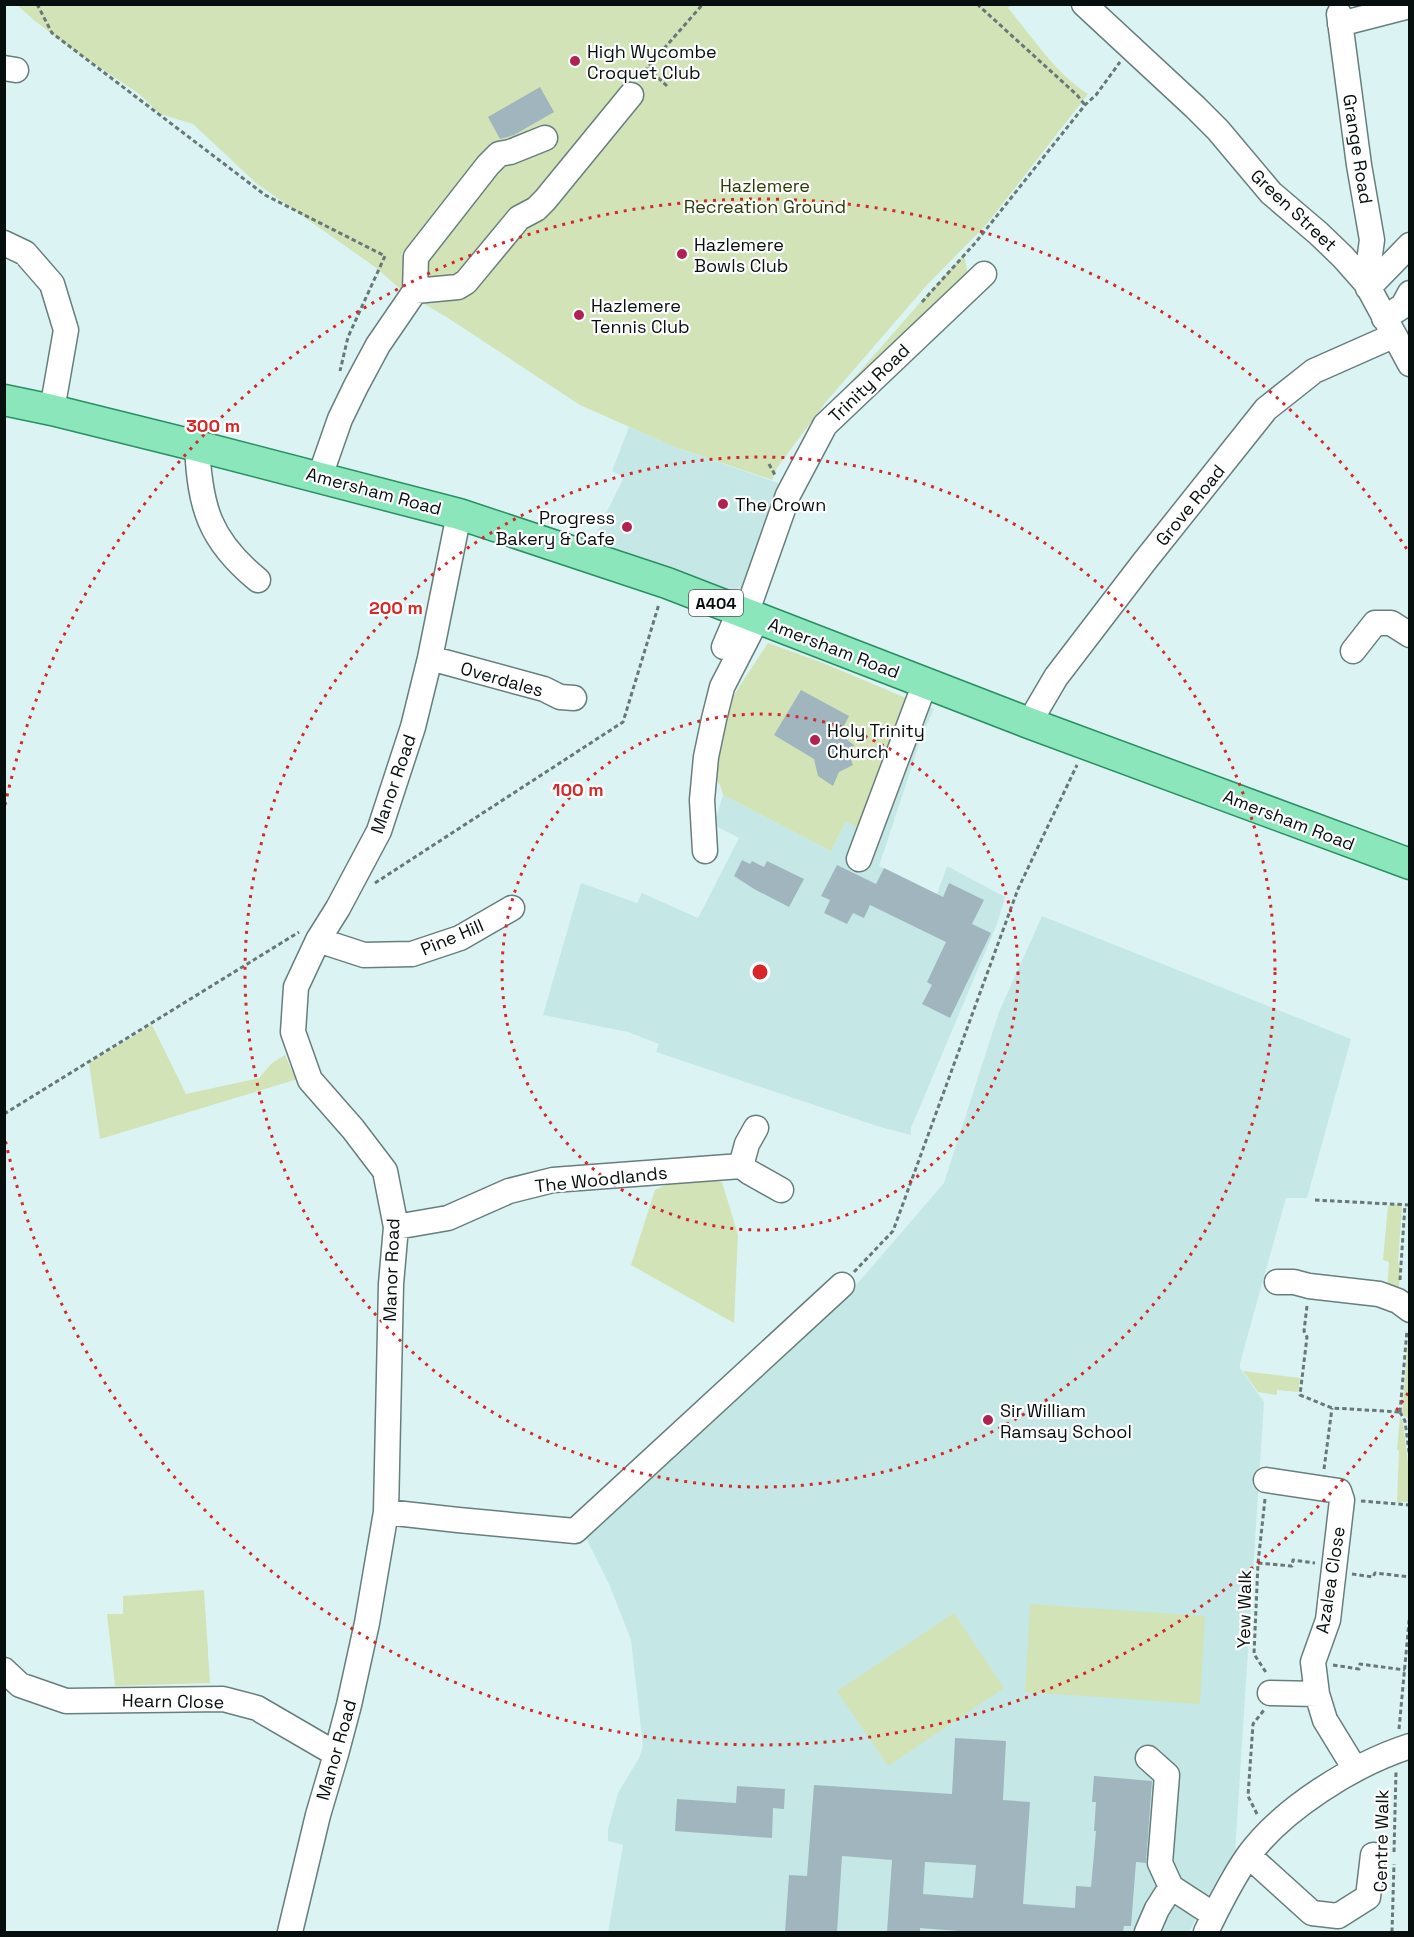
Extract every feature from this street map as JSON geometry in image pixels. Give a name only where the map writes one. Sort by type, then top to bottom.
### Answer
[{"type":"main road","name":"Amersham Road","points":[[4,400],[320,476],[459,514],[667,583],[1029,723],[1410,864]]},
{"type":"street","name":"Green Street","points":[[1084,4],[1218,130],[1271,193],[1343,257],[1367,286],[1410,364]]},
{"type":"street","name":"Grange Road","points":[[1367,286],[1372,240],[1339,19],[1410,6]]},
{"type":"street","points":[[415,291],[458,287],[466,282],[519,218],[545,200],[631,95]]},
{"type":"street","points":[[320,476],[340,419],[378,345],[415,291],[416,257],[499,154],[545,138]]},
{"type":"street","points":[[4,243],[25,253],[52,284],[66,330],[51,410]]},
{"type":"street","points":[[1367,286],[1410,245]]},
{"type":"street","name":"Trinity Road","points":[[747,615],[788,495],[825,425],[984,274]]},
{"type":"street","name":"Grove Road","points":[[1029,723],[1056,676],[1266,409],[1314,371],[1389,327],[1410,293]]},
{"type":"street","points":[[197,446],[198,475],[209,521],[225,548],[242,567],[258,580]]},
{"type":"street","name":"Manor Road","points":[[290,1932],[367,1623],[386,1512],[390,1294],[396,1227],[386,1171],[310,1080],[293,1032],[296,987],[318,940],[338,908],[379,831],[413,727],[430,658],[459,514]]},
{"type":"street","points":[[724,647],[747,615]]},
{"type":"street","points":[[705,851],[702,800],[706,757],[722,687],[747,615]]},
{"type":"street","points":[[1353,651],[1375,623],[1391,623],[1410,635]]},
{"type":"street","name":"Overdales","points":[[430,658],[544,689],[561,697],[574,698]]},
{"type":"street","points":[[859,859],[925,683]]},
{"type":"street","name":"Pine Hill","points":[[318,940],[364,955],[412,954],[460,938],[512,908]]},
{"type":"street","points":[[756,1128],[747,1144],[741,1166],[781,1190]]},
{"type":"street","name":"The Woodlands","points":[[396,1227],[448,1218],[509,1191],[553,1180],[741,1166]]},
{"type":"street","points":[[1277,1282],[1294,1282],[1309,1286],[1379,1294],[1398,1301],[1410,1310]]},
{"type":"street","points":[[386,1512],[575,1531],[842,1285]]},
{"type":"street","points":[[1266,1480],[1332,1494]]},
{"type":"street","name":"Azalea Close","points":[[1332,1494],[1334,1568],[1328,1620],[1313,1662],[1317,1694],[1325,1720],[1354,1769]]},
{"type":"street","name":"Hearn Close","points":[[4,1670],[20,1685],[66,1701],[223,1698],[257,1708],[336,1754]]},
{"type":"street","points":[[1267,1692],[1317,1694]]},
{"type":"street","points":[[1148,1758],[1167,1775],[1160,1863],[1171,1887],[1210,1924],[1249,1856],[1304,1802],[1354,1769],[1403,1748]]},
{"type":"street","points":[[1249,1856],[1323,1924],[1368,1897],[1387,1857]]},
{"type":"street","points":[[1147,1932],[1156,1909],[1171,1887]]},
{"type":"path","points":[[37,4],[52,33],[265,195],[385,256],[348,337],[340,372]]},
{"type":"path","points":[[667,86],[647,68],[703,4]]},
{"type":"path","points":[[977,4],[1077,95],[1085,105]]},
{"type":"path","points":[[922,303],[976,242],[1085,105],[1096,95],[1130,49]]},
{"type":"path","points":[[769,464],[778,482],[780,473]]},
{"type":"path","points":[[842,1285],[893,1231],[1018,889],[1087,744]]},
{"type":"path","points":[[1315,1200],[1410,1205]]},
{"type":"path","points":[[1309,1286],[1304,1331],[1307,1337],[1300,1395],[1332,1408],[1400,1412],[1405,1421],[1410,1459]]},
{"type":"path","points":[[1332,1408],[1332,1494],[1410,1505]]},
{"type":"path","name":"Yew Walk","points":[[1266,1480],[1258,1563],[1254,1654],[1267,1672],[1267,1692]]},
{"type":"path","points":[[1258,1563],[1292,1566],[1293,1560],[1373,1577],[1375,1573],[1410,1577]]},
{"type":"path","name":"Centre Walk","points":[[1392,1932],[1387,1857],[1403,1748],[1405,1670],[1410,1611]]},
{"type":"path","points":[[1313,1662],[1359,1669],[1360,1664],[1405,1670]]},
{"type":"path","points":[[1267,1692],[1263,1710],[1253,1724],[1248,1796],[1268,1835]]},
{"type":"shaded area","points":[[629,427],[672,446],[781,484],[751,584],[720,594],[591,544],[624,477],[612,471]]},
{"type":"shaded area","points":[[918,703],[934,709],[923,733],[879,866],[937,894],[947,866],[1005,897],[997,924],[911,1128],[911,1135],[880,1127],[656,1052],[659,1044],[628,1032],[543,1015],[581,883],[637,903],[642,893],[698,918],[739,838],[714,825],[723,795],[831,851],[846,821]]},
{"type":"shaded area","name":"Sir William Ramsay School","points":[[1042,916],[1351,1039],[1307,1198],[1286,1198],[1240,1363],[1240,1368],[1264,1402],[1235,1853],[1220,1874],[1189,1932],[608,1932],[623,1845],[608,1841],[608,1829],[618,1793],[639,1758],[643,1746],[631,1640],[609,1584],[585,1536],[648,1482],[691,1438],[839,1305],[944,1183],[999,1012]]},
{"type":"green space","name":"Hazlemere Recreation Ground","points":[[17,5],[1012,5],[1008,8],[1045,55],[1076,86],[1088,94],[986,225],[927,285],[825,403],[777,468],[772,480],[672,446],[580,405],[448,318],[404,292],[375,267],[256,183],[193,124],[160,114],[138,93],[69,47]]},
{"type":"green space","points":[[962,257],[965,259],[968,275],[827,409],[924,298]]},
{"type":"green space","points":[[768,643],[823,663],[918,703],[876,839],[846,821],[831,851],[723,795],[720,785],[709,772],[720,716]]},
{"type":"green space","points":[[152,1025],[186,1094],[259,1078],[272,1063],[285,1055],[298,1079],[100,1139],[89,1063]]},
{"type":"green space","points":[[695,1178],[722,1182],[738,1235],[734,1323],[631,1265],[655,1190],[677,1180]]},
{"type":"green space","points":[[1398,1204],[1402,1207],[1398,1262],[1401,1271],[1398,1292],[1387,1291],[1389,1262],[1383,1260],[1388,1206]]},
{"type":"green space","points":[[1409,1328],[1409,1428],[1408,1419],[1402,1413]]},
{"type":"green space","points":[[1243,1371],[1300,1378],[1298,1392],[1277,1390],[1277,1395],[1258,1392]]},
{"type":"green space","points":[[1400,1417],[1403,1422],[1409,1471],[1409,1502],[1397,1502],[1399,1451],[1397,1449]]},
{"type":"green space","points":[[204,1590],[210,1683],[115,1686],[107,1614],[123,1614],[123,1596]]},
{"type":"green space","points":[[1030,1604],[1205,1616],[1200,1704],[1025,1692]]},
{"type":"green space","points":[[954,1613],[1004,1688],[888,1766],[837,1691]]},
{"type":"building","points":[[540,87],[554,112],[514,135],[500,139],[488,117]]},
{"type":"building","name":"Holy Trinity Church","points":[[801,690],[849,716],[840,734],[854,745],[849,755],[853,765],[839,772],[833,786],[818,776],[814,759],[774,735]]},
{"type":"building","points":[[742,860],[750,864],[752,861],[764,867],[767,861],[804,879],[789,907],[734,876]]},
{"type":"building","points":[[837,865],[876,884],[884,868],[943,897],[949,883],[984,900],[972,924],[991,933],[950,1018],[922,1004],[932,985],[927,982],[946,942],[870,905],[864,918],[853,913],[847,924],[824,913],[830,900],[821,896]]},
{"type":"building","points":[[955,1738],[1006,1741],[1003,1800],[1030,1802],[1023,1904],[1075,1908],[1076,1886],[1091,1887],[1096,1831],[1094,1831],[1096,1802],[1092,1802],[1094,1776],[1152,1781],[1146,1863],[1136,1862],[1131,1926],[1124,1926],[1123,1932],[970,1932],[920,1928],[920,1932],[887,1932],[892,1860],[842,1856],[837,1932],[785,1932],[789,1875],[807,1876],[814,1785],[952,1794]],"holes":[[[925,1862],[976,1865],[973,1898],[923,1894]]]},
{"type":"building","points":[[737,1786],[785,1789],[784,1809],[773,1808],[772,1838],[675,1831],[677,1799],[736,1803]]},
{"type":"place","name":"High Wycombe Croquet Club","points":[[575,61]]},
{"type":"place","name":"Hazlemere Bowls Club","points":[[682,254]]},
{"type":"place","name":"Hazlemere Tennis Club","points":[[579,315]]},
{"type":"place","name":"The Crown","points":[[723,504]]},
{"type":"place","name":"Progress Bakery & Cafe","points":[[627,527]]},
{"type":"place","name":"Holy Trinity Church","points":[[815,740]]},
{"type":"place","name":"Sir William Ramsay School","points":[[988,1420]]}]
